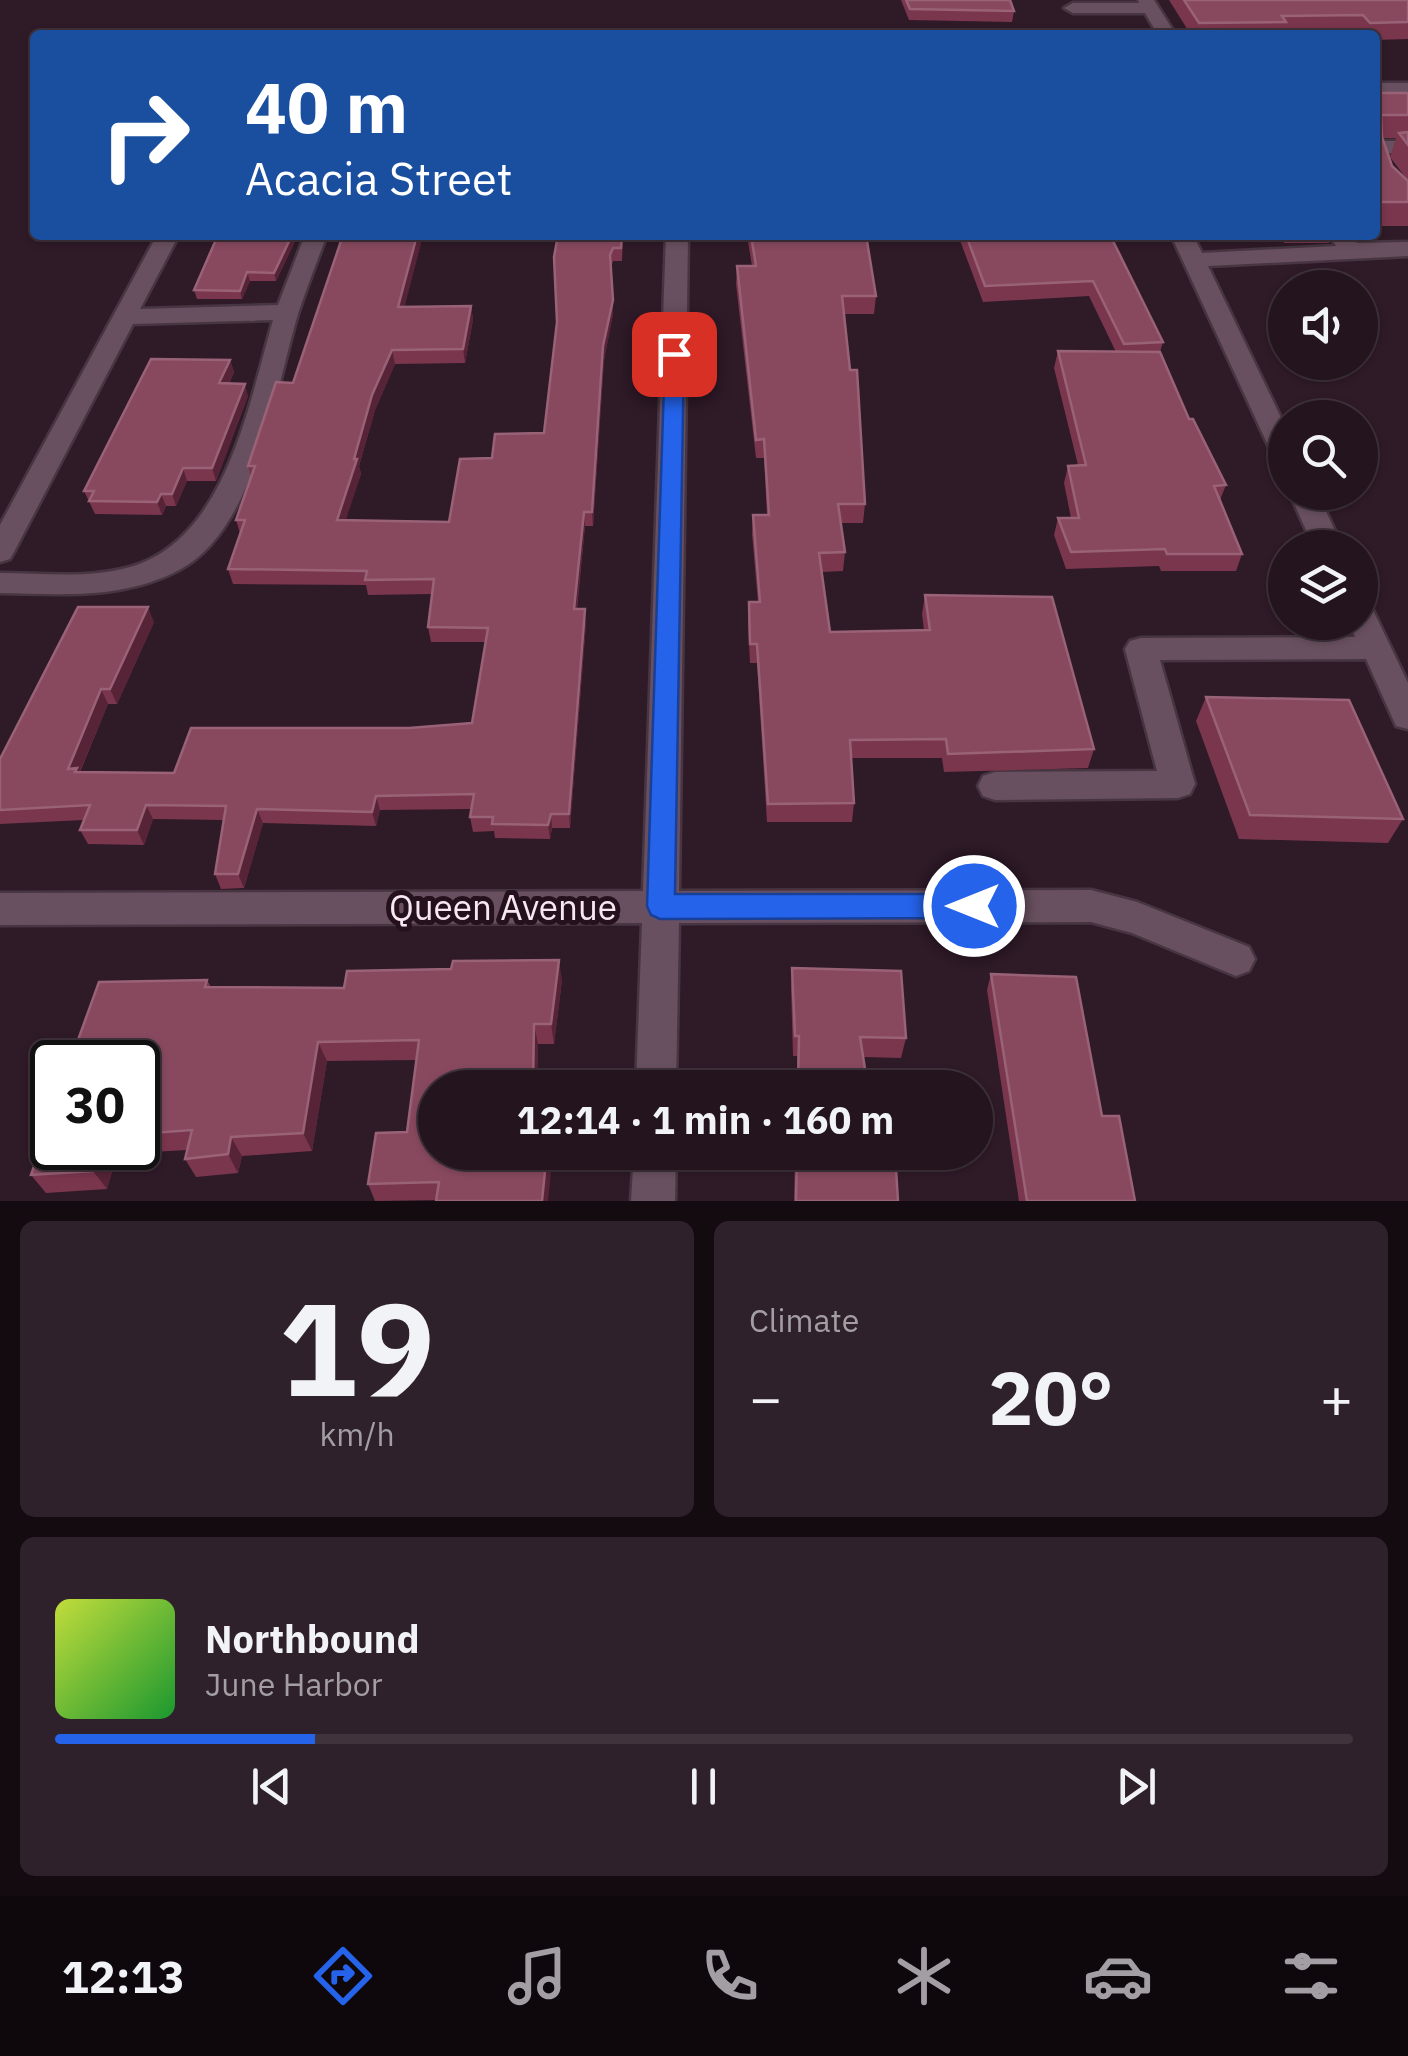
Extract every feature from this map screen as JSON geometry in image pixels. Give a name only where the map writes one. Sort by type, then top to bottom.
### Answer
[{"type":"street","points":[[1074,10],[1148,4],[1164,30]]},
{"type":"street","points":[[1380,89],[1408,89]]},
{"type":"street","points":[[1380,146],[1408,146]]},
{"type":"street","points":[[0,552],[165,240]]},
{"type":"street","points":[[0,583],[106,583],[154,569],[196,544],[230,486],[314,240]]},
{"type":"street","points":[[656,1070],[677,240]]},
{"type":"street","points":[[1184,240],[1268,418]]},
{"type":"street","points":[[1194,260],[1322,256],[1345,242],[1408,250]]},
{"type":"street","points":[[125,316],[287,312]]},
{"type":"street","points":[[1372,640],[1408,717]]},
{"type":"street","points":[[995,786],[1178,784],[1141,649],[1376,648]]},
{"type":"street","name":"Queen Avenue","points":[[0,909],[1091,906],[1138,918],[1236,958]]},
{"type":"street","points":[[654,1201],[655,1170]]},
{"type":"building","points":[[906,0],[1010,0],[1014,11],[910,9]]},
{"type":"building","points":[[1184,0],[1408,0],[1408,22],[1370,23],[1363,15],[1282,16],[1286,22],[1199,23]]},
{"type":"building","points":[[1380,93],[1408,93],[1408,115],[1381,115],[1382,137],[1392,166],[1408,181],[1408,202],[1380,202]]},
{"type":"building","points":[[216,240],[290,240],[274,273],[247,272],[240,291],[194,290]]},
{"type":"building","points":[[341,240],[416,240],[398,307],[471,306],[463,349],[392,350],[372,395],[337,520],[449,522],[460,459],[492,458],[495,434],[544,433],[557,322],[554,257],[557,240],[622,240],[621,248],[613,248],[610,255],[613,300],[603,346],[592,512],[584,512],[574,609],[585,609],[569,814],[551,814],[548,825],[492,824],[493,817],[470,817],[474,794],[376,796],[372,812],[257,809],[238,874],[215,874],[226,806],[146,805],[137,830],[80,830],[90,805],[0,810],[0,759],[78,607],[148,607],[110,689],[101,689],[68,769],[77,768],[75,772],[174,773],[191,728],[409,728],[472,723],[488,628],[428,627],[434,579],[365,580],[367,571],[228,569],[245,520],[236,520],[255,466],[248,466],[276,382],[293,383]]},
{"type":"building","points":[[752,240],[867,240],[876,296],[842,296],[850,370],[857,370],[865,504],[838,504],[845,552],[819,553],[830,632],[930,630],[925,595],[1052,597],[1094,749],[948,754],[946,739],[850,740],[854,803],[768,804],[757,644],[750,644],[749,602],[760,602],[753,515],[769,515],[764,439],[756,440],[737,266],[756,266]]},
{"type":"building","points":[[968,240],[1112,240],[1163,342],[1124,344],[1093,281],[985,286]]},
{"type":"building","points":[[1058,351],[1160,352],[1189,419],[1193,419],[1226,485],[1214,486],[1242,554],[1167,554],[1165,549],[1071,552],[1058,518],[1079,518],[1068,466],[1086,465]]},
{"type":"building","points":[[151,359],[230,360],[219,383],[245,384],[212,468],[183,468],[172,494],[161,494],[157,502],[89,501],[94,491],[84,491]]},
{"type":"building","points":[[1206,697],[1349,700],[1403,819],[1250,815]]},
{"type":"building","points":[[559,960],[551,1024],[534,1024],[533,1070],[418,1070],[418,1170],[545,1170],[542,1201],[436,1201],[439,1182],[368,1184],[376,1133],[407,1132],[419,1040],[318,1042],[303,1133],[231,1137],[228,1154],[185,1159],[192,1130],[160,1132],[160,1040],[78,1040],[99,982],[207,980],[205,987],[344,988],[347,971],[451,969],[453,961]]},
{"type":"building","points":[[792,968],[901,971],[906,1038],[860,1037],[865,1070],[798,1070],[799,1036],[795,1036]]},
{"type":"building","points":[[991,974],[1076,977],[1102,1116],[1119,1116],[1135,1201],[1027,1201]]},
{"type":"building","points":[[33,1170],[93,1170],[93,1171],[31,1175]]},
{"type":"building","points":[[797,1170],[896,1170],[898,1201],[796,1201]]},
{"type":"route","points":[[674,354],[660,906],[974,906]]}]
